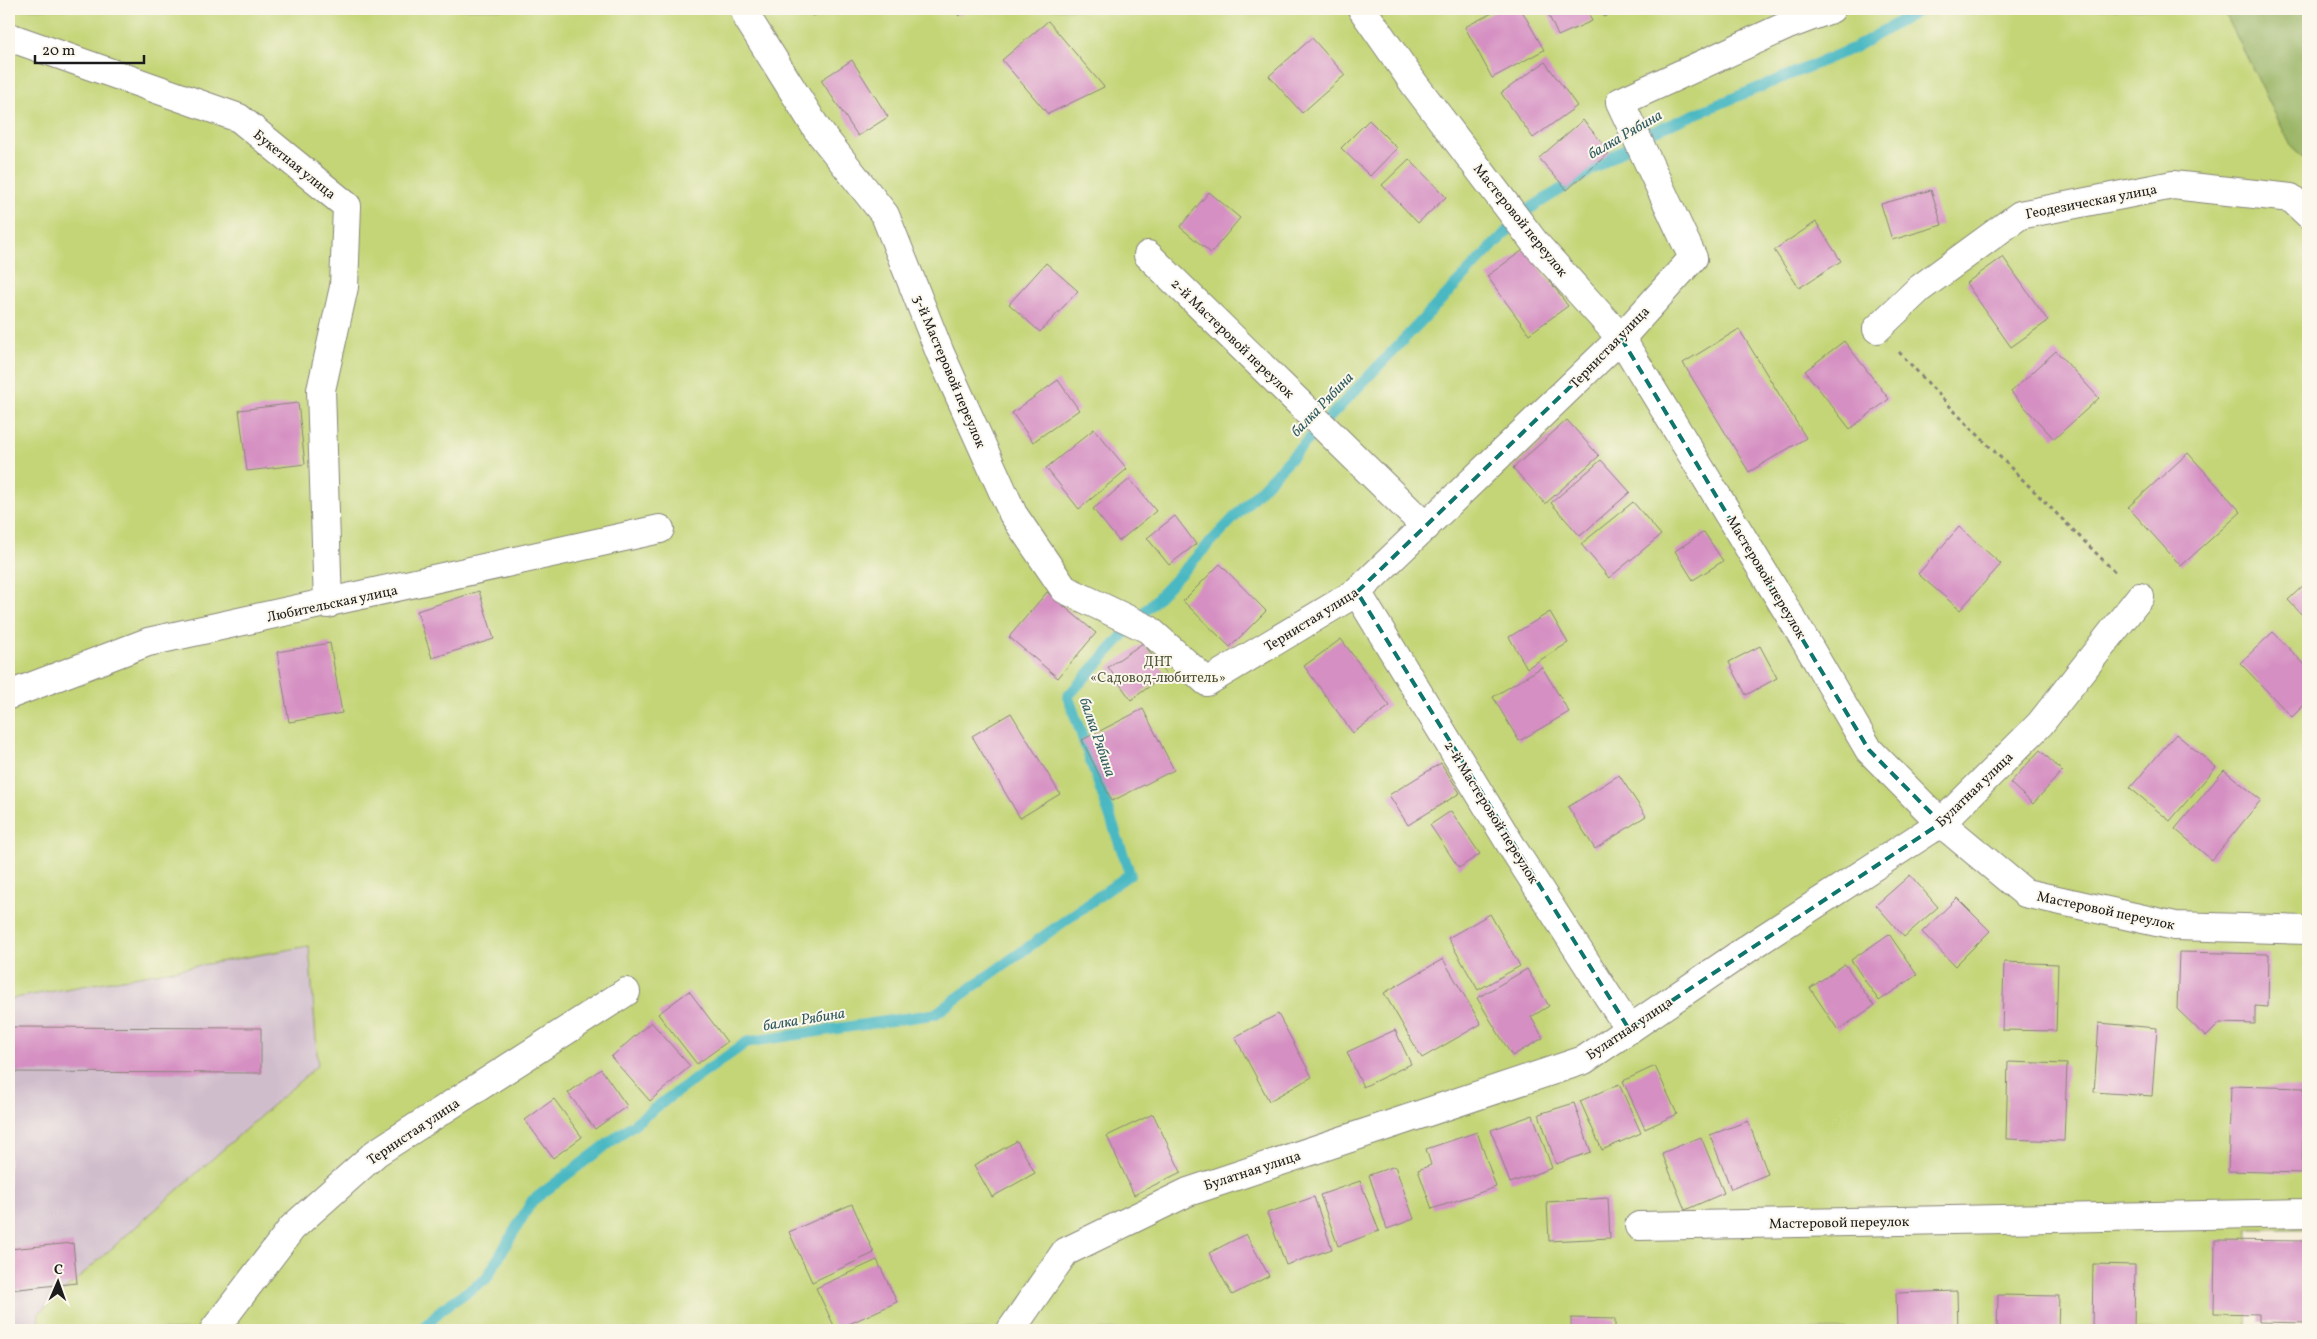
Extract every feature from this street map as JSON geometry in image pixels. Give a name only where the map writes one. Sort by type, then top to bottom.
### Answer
[{"type":"street","name":"3-й Мастеровой переулок","points":[[744,9],[748,19],[817,129],[885,215],[940,353],[1013,514],[1064,589],[1148,629],[1207,682]]},
{"type":"street","name":"Мастеровой переулок","points":[[1362,9],[1415,85],[1535,242],[1621,338],[1806,642],[1869,750],[1941,823],[2025,893],[2175,926],[2308,930]]},
{"type":"street","name":"Тернистая улица","points":[[1207,682],[1357,592],[1621,338],[1693,258],[1620,102],[1784,17],[1831,9]]},
{"type":"street","name":"Букетная улица","points":[[9,38],[239,118],[347,206],[344,287],[321,390],[328,604]]},
{"type":"street","name":"Геодезическая улица","points":[[1877,329],[1919,289],[2020,214],[2173,185],[2292,198],[2308,214]]},
{"type":"street","name":"2-й Мастеровой переулок","points":[[1148,255],[1426,527]]},
{"type":"street","name":"Любительская улица","points":[[9,695],[148,642],[328,604],[660,529]]},
{"type":"street","name":"2-й Мастеровой переулок","points":[[1357,592],[1514,850],[1629,1029]]},
{"type":"street","name":"Булатная улица","points":[[1011,1330],[1065,1252],[1188,1192],[1584,1060],[1753,945],[1941,823],[2040,724],[2140,597]]},
{"type":"street","name":"Тернистая улица","points":[[214,1330],[292,1228],[376,1154],[626,992]]},
{"type":"street","name":"Мастеровой переулок","points":[[1639,1226],[2308,1213]]},
{"type":"path","points":[[1877,329],[1958,415],[2140,597]]},
{"type":"highlighted area","points":[[1621,338],[1869,750],[1941,823],[1629,1029],[1357,592]]},
{"type":"shaded area","points":[[310,946],[318,1065],[40,1313],[38,1330],[9,1330],[9,999]]},
{"type":"green space","name":"ДНТ «Садовод-любитель»","points":[[9,9],[2308,9],[2308,1229],[2249,1229],[2246,1330],[38,1330],[39,1313],[318,1065],[309,946],[9,999]]},
{"type":"green space","points":[[2223,9],[2308,9],[2308,161],[2291,146]]},
{"type":"building","points":[[810,9],[838,9],[812,16]]},
{"type":"building","points":[[952,9],[966,9],[959,16]]},
{"type":"building","points":[[1500,9],[1521,9],[1544,50],[1492,78],[1465,27]]},
{"type":"building","points":[[1546,9],[1587,9],[1592,21],[1558,36]]},
{"type":"building","points":[[1601,9],[1621,9],[1604,17]]},
{"type":"building","points":[[1048,21],[1104,87],[1048,114],[1002,60]]},
{"type":"building","points":[[1312,38],[1345,75],[1302,113],[1269,76]]},
{"type":"building","points":[[852,60],[888,117],[858,136],[821,80]]},
{"type":"building","points":[[1545,62],[1577,106],[1533,138],[1501,93]]},
{"type":"building","points":[[1369,120],[1397,148],[1370,176],[1341,148]]},
{"type":"building","points":[[1583,120],[1610,152],[1567,190],[1539,158]]},
{"type":"building","points":[[1409,159],[1446,197],[1418,223],[1382,185]]},
{"type":"building","points":[[1931,190],[1942,225],[1892,240],[1881,204]]},
{"type":"building","points":[[1209,192],[1240,218],[1211,253],[1180,227]]},
{"type":"building","points":[[1816,222],[1841,261],[1799,288],[1774,250]]},
{"type":"building","points":[[1526,248],[1568,306],[1529,334],[1487,276]]},
{"type":"building","points":[[2003,257],[2048,321],[2011,347],[1966,283]]},
{"type":"building","points":[[1046,263],[1078,291],[1040,332],[1009,304]]},
{"type":"building","points":[[1739,329],[1806,438],[1749,472],[1683,363]]},
{"type":"building","points":[[1844,341],[1889,399],[1850,429],[1805,371]]},
{"type":"building","points":[[2056,351],[2099,398],[2054,439],[2011,392]]},
{"type":"building","points":[[1058,380],[1079,410],[1033,442],[1012,413]]},
{"type":"building","points":[[298,403],[305,464],[247,471],[239,410]]},
{"type":"building","points":[[1567,420],[1599,456],[1545,504],[1513,468]]},
{"type":"building","points":[[1094,429],[1127,469],[1079,509],[1046,468]]},
{"type":"building","points":[[2188,453],[2241,512],[2181,566],[2128,507]]},
{"type":"building","points":[[1601,460],[1630,492],[1580,536],[1551,503]]},
{"type":"building","points":[[1130,479],[1156,511],[1119,541],[1093,509]]},
{"type":"building","points":[[1633,502],[1661,535],[1609,578],[1581,544]]},
{"type":"building","points":[[1175,516],[1196,544],[1169,565],[1147,538]]},
{"type":"building","points":[[1959,527],[2001,564],[1960,610],[1918,574]]},
{"type":"building","points":[[1704,532],[1723,561],[1693,580],[1675,551]]},
{"type":"building","points":[[1220,564],[1266,611],[1230,647],[1183,601]]},
{"type":"building","points":[[2308,581],[2308,621],[2288,600]]},
{"type":"building","points":[[479,591],[494,639],[432,658],[417,611]]},
{"type":"building","points":[[1047,592],[1096,633],[1058,678],[1009,637]]},
{"type":"building","points":[[1550,612],[1568,643],[1527,668],[1509,637]]},
{"type":"building","points":[[2273,632],[2308,668],[2308,701],[2292,717],[2240,663]]},
{"type":"building","points":[[1341,639],[1390,706],[1353,733],[1304,666]]},
{"type":"building","points":[[330,643],[342,713],[289,722],[277,652]]},
{"type":"building","points":[[1143,643],[1166,674],[1131,700],[1108,667]]},
{"type":"building","points":[[1760,646],[1777,678],[1746,695],[1729,662]]},
{"type":"building","points":[[1542,667],[1569,712],[1519,741],[1493,697]]},
{"type":"building","points":[[1143,709],[1174,770],[1112,801],[1082,740]]},
{"type":"building","points":[[1011,713],[1060,794],[1020,818],[972,736]]},
{"type":"building","points":[[2176,734],[2216,767],[2170,821],[2130,788]]},
{"type":"building","points":[[2040,750],[2062,771],[2033,804],[2010,783]]},
{"type":"building","points":[[1441,763],[1460,793],[1408,825],[1389,795]]},
{"type":"building","points":[[2224,770],[2261,800],[2212,860],[2175,829]]},
{"type":"building","points":[[1619,775],[1646,816],[1595,849],[1568,807]]},
{"type":"building","points":[[1451,811],[1480,854],[1459,868],[1430,825]]},
{"type":"building","points":[[1910,875],[1938,907],[1904,937],[1876,905]]},
{"type":"building","points":[[1957,898],[1990,931],[1955,966],[1922,932]]},
{"type":"building","points":[[1490,914],[1520,966],[1478,990],[1448,938]]},
{"type":"building","points":[[1889,934],[1917,975],[1879,1001],[1851,960]]},
{"type":"building","points":[[2179,952],[2269,954],[2268,1007],[2255,1006],[2255,1024],[2220,1023],[2206,1037],[2177,1009]]},
{"type":"building","points":[[1443,959],[1481,1024],[1422,1058],[1384,993]]},
{"type":"building","points":[[2004,962],[2058,964],[2056,1031],[2002,1030]]},
{"type":"building","points":[[1845,964],[1874,1006],[1838,1030],[1810,988]]},
{"type":"building","points":[[1527,969],[1549,1006],[1531,1017],[1543,1038],[1512,1056],[1477,998]]},
{"type":"building","points":[[689,991],[727,1042],[697,1064],[658,1014]]},
{"type":"building","points":[[1278,1014],[1312,1077],[1269,1101],[1235,1037]]},
{"type":"building","points":[[651,1022],[690,1066],[650,1101],[611,1057]]},
{"type":"building","points":[[2099,1023],[2157,1028],[2152,1096],[2094,1092]]},
{"type":"building","points":[[9,1027],[261,1028],[261,1073],[9,1072]]},
{"type":"building","points":[[1395,1030],[1411,1064],[1363,1087],[1347,1052]]},
{"type":"building","points":[[2008,1062],[2067,1064],[2064,1141],[2006,1139]]},
{"type":"building","points":[[1655,1066],[1677,1114],[1645,1129],[1623,1081]]},
{"type":"building","points":[[601,1069],[627,1106],[595,1129],[568,1093]]},
{"type":"building","points":[[1619,1084],[1641,1133],[1602,1150],[1580,1101]]},
{"type":"building","points":[[2231,1086],[2304,1088],[2302,1173],[2228,1171]]},
{"type":"building","points":[[554,1099],[582,1137],[553,1158],[525,1120]]},
{"type":"building","points":[[1574,1103],[1591,1152],[1556,1164],[1539,1114]]},
{"type":"building","points":[[1153,1114],[1181,1172],[1134,1195],[1107,1136]]},
{"type":"building","points":[[1533,1115],[1552,1168],[1510,1183],[1491,1130]]},
{"type":"building","points":[[1748,1121],[1768,1174],[1731,1189],[1710,1135]]},
{"type":"building","points":[[1477,1132],[1496,1187],[1432,1209],[1418,1170],[1431,1165],[1426,1149]]},
{"type":"building","points":[[1701,1137],[1724,1193],[1685,1210],[1662,1153]]},
{"type":"building","points":[[1017,1141],[1035,1173],[992,1197],[974,1165]]},
{"type":"building","points":[[1395,1166],[1414,1219],[1387,1229],[1369,1175]]},
{"type":"building","points":[[1360,1181],[1379,1231],[1338,1246],[1320,1195]]},
{"type":"building","points":[[1314,1197],[1332,1249],[1286,1265],[1267,1213]]},
{"type":"building","points":[[1608,1198],[1610,1238],[1549,1241],[1547,1202]]},
{"type":"building","points":[[852,1204],[874,1253],[812,1282],[789,1232]]},
{"type":"building","points":[[1246,1234],[1269,1276],[1232,1295],[1209,1253]]},
{"type":"building","points":[[2215,1240],[2308,1241],[2308,1323],[2259,1322],[2259,1314],[2214,1313]]},
{"type":"building","points":[[73,1243],[77,1283],[9,1290],[9,1249]]},
{"type":"building","points":[[877,1260],[897,1302],[836,1330],[816,1288]]},
{"type":"building","points":[[2093,1264],[2135,1265],[2134,1330],[2092,1330]]},
{"type":"building","points":[[1957,1291],[1958,1330],[1897,1330],[1896,1293]]},
{"type":"building","points":[[1998,1295],[2059,1296],[2058,1330],[1997,1330]]},
{"type":"building","points":[[1571,1318],[1615,1319],[1615,1330],[1571,1330]]},
{"type":"waterway","name":"балка Рябина","points":[[421,1330],[442,1309],[486,1279],[532,1201],[671,1096],[747,1042],[935,1014],[1130,874],[1068,696],[1147,609],[1526,211],[1652,132],[1856,47],[1921,9]]}]
